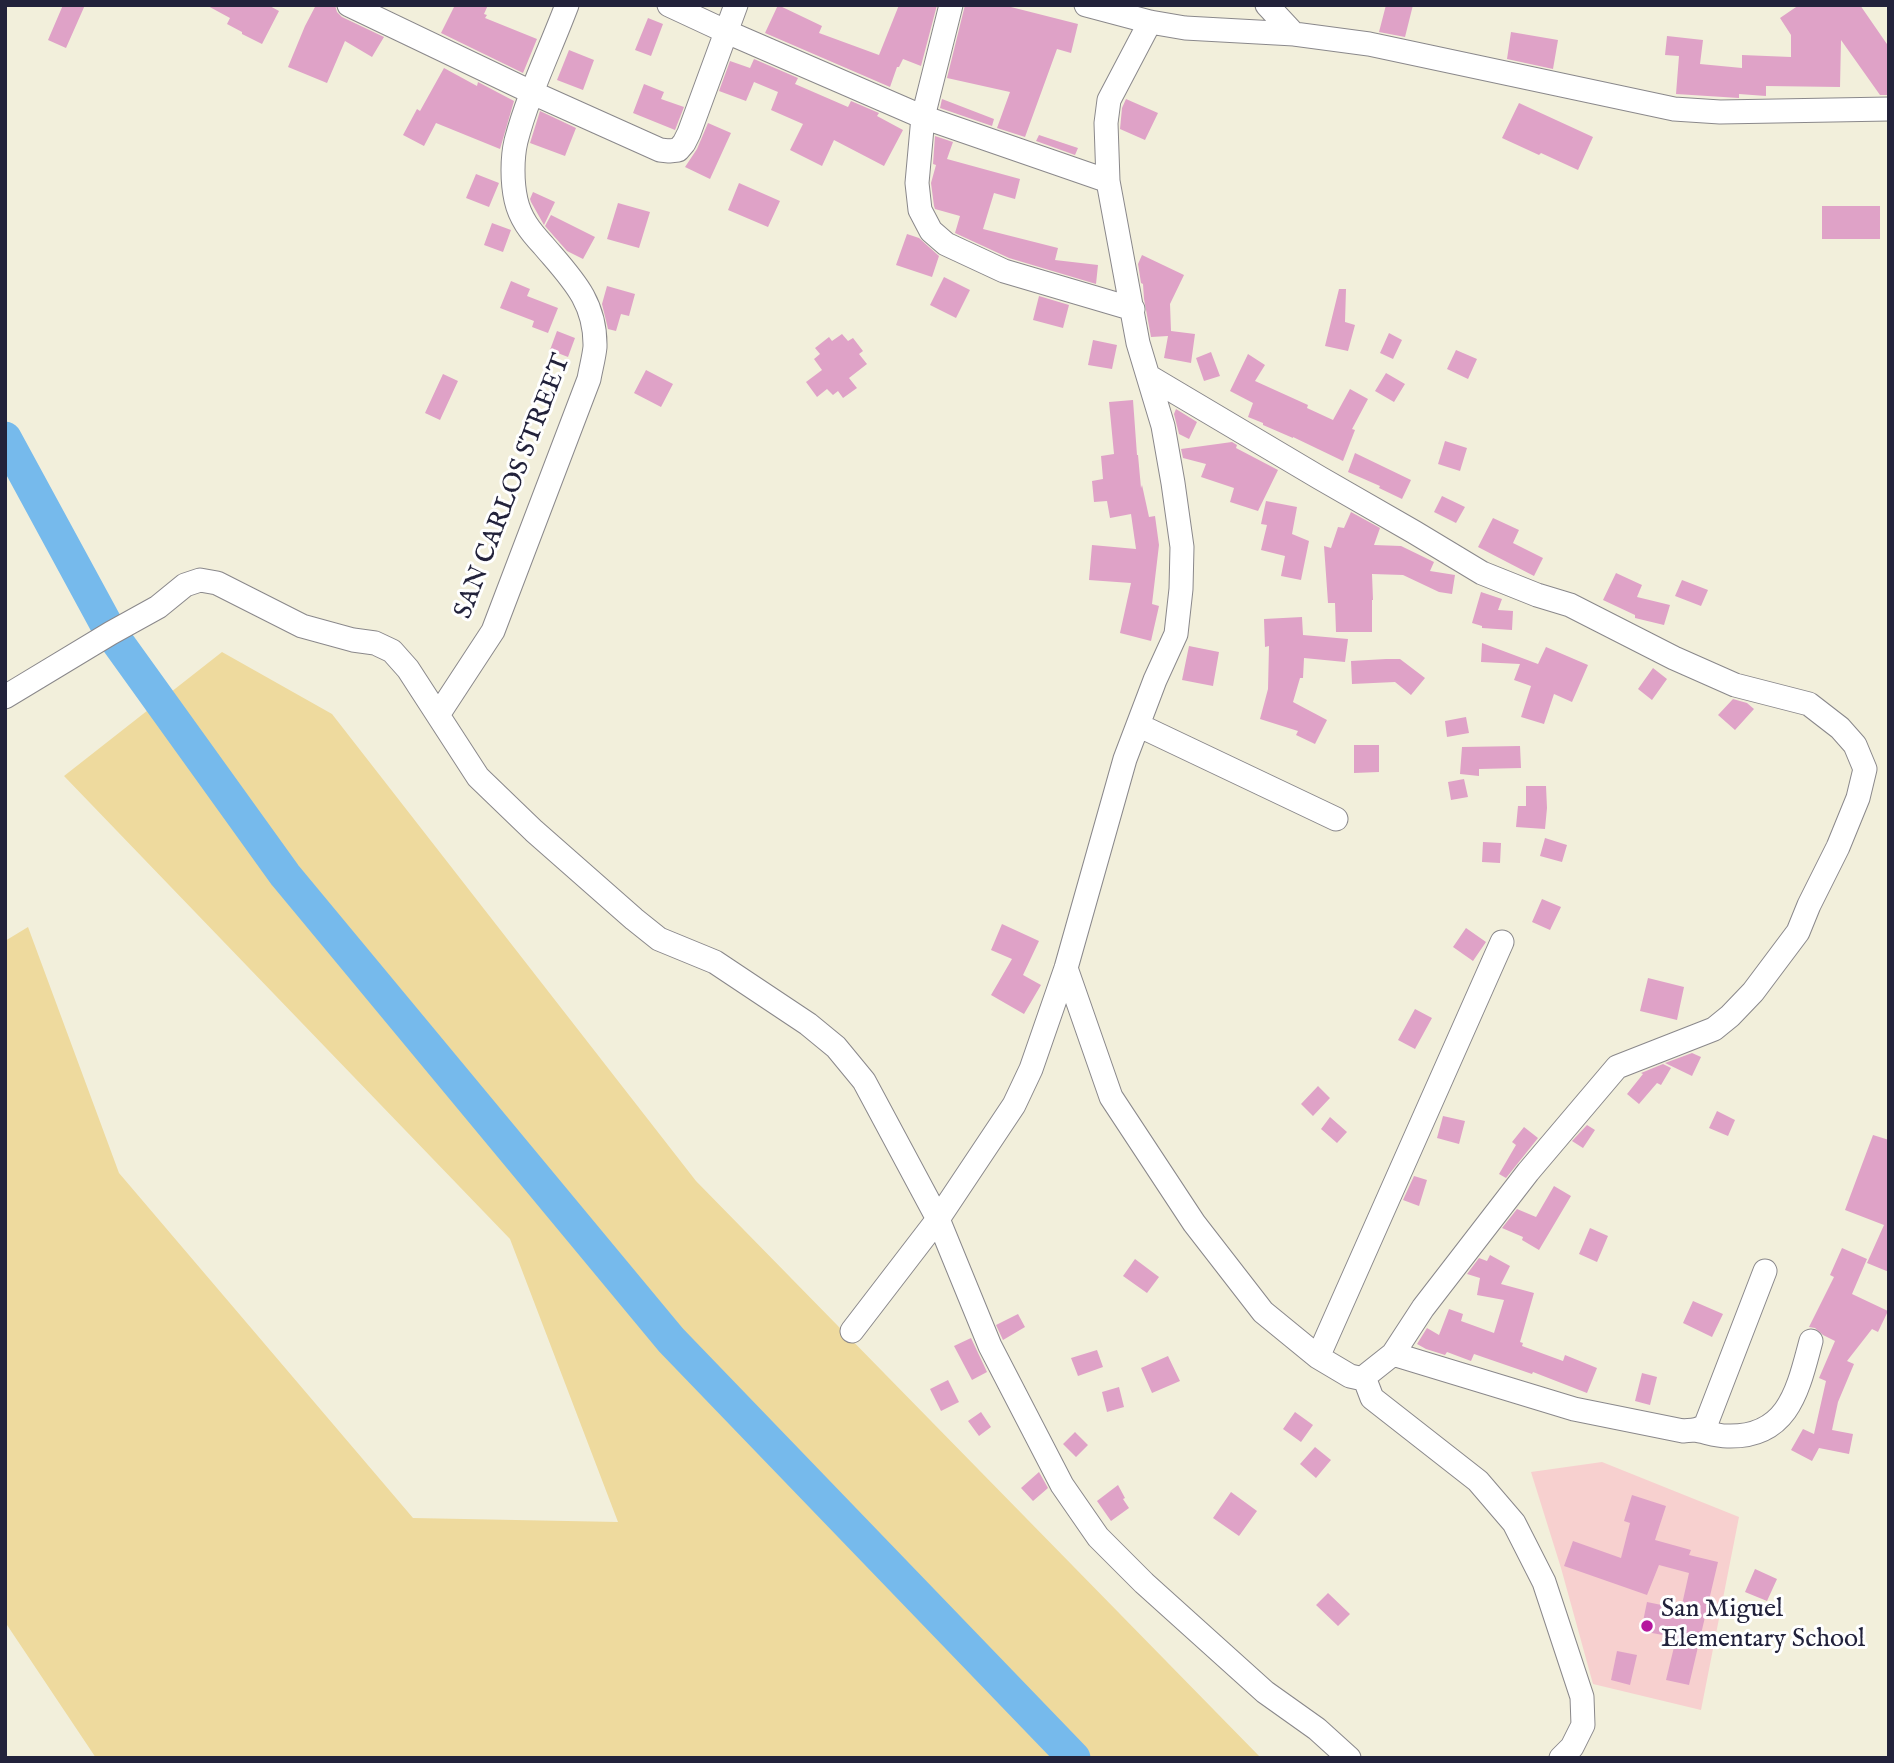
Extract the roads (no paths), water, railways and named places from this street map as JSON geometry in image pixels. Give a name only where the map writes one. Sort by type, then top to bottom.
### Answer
[{"type":"street","name":"SAN CARLOS STREET","points":[[438,715],[493,631],[589,379],[595,348],[593,318],[581,290],[529,230],[520,215],[515,197],[516,143],[567,5]]},
{"type":"street","points":[[669,5],[923,117],[1108,181]]},
{"type":"street","points":[[352,6],[533,93],[660,150],[669,151],[678,150],[689,133],[736,5]]},
{"type":"street","points":[[951,5],[923,117],[917,183],[920,210],[931,231],[946,244],[1004,271],[1133,309]]},
{"type":"street","points":[[1086,5],[1185,28],[1294,34],[1369,44],[1674,109],[1720,112],[1889,109]]},
{"type":"street","points":[[1267,5],[1294,34]]},
{"type":"street","points":[[852,1331],[938,1219],[1014,1105],[1031,1069],[1066,968],[1125,759],[1176,634],[1182,547],[1173,483],[1163,426],[1138,342],[1108,181],[1106,123],[1109,100],[1150,22]]},
{"type":"street","points":[[1066,968],[1111,1097],[1194,1223],[1263,1312],[1318,1357],[1349,1377],[1364,1377],[1393,1354],[1423,1308],[1528,1172],[1617,1067],[1714,1030],[1753,992],[1798,932],[1838,847],[1858,798],[1865,768],[1855,745],[1840,728],[1809,704],[1735,685],[1674,658],[1570,605],[1482,573],[1148,376]]},
{"type":"street","points":[[5,697],[158,607],[185,585],[200,580],[217,583],[302,626],[375,643],[392,651],[408,668],[478,777],[534,831],[659,939],[715,962],[808,1024],[836,1047],[864,1081],[938,1219],[990,1346],[1062,1485],[1098,1536],[1144,1583],[1265,1692],[1317,1729],[1349,1758]]},
{"type":"street","points":[[1138,724],[1336,819]]},
{"type":"street","points":[[1318,1357],[1502,942]]},
{"type":"street","points":[[1393,1354],[1574,1409],[1683,1431],[1695,1430],[1706,1423],[1765,1271]]},
{"type":"street","points":[[1695,1430],[1727,1437],[1756,1433],[1772,1425],[1790,1406],[1811,1341]]},
{"type":"street","points":[[1364,1377],[1372,1398],[1478,1481],[1514,1523],[1544,1582],[1581,1697],[1583,1725],[1572,1747],[1561,1758]]},
{"type":"waterway","points":[[5,438],[111,633],[285,875],[671,1340],[1074,1758]]},
{"type":"place","name":"San Miguel Elementary School","points":[[1647,1626]]}]
